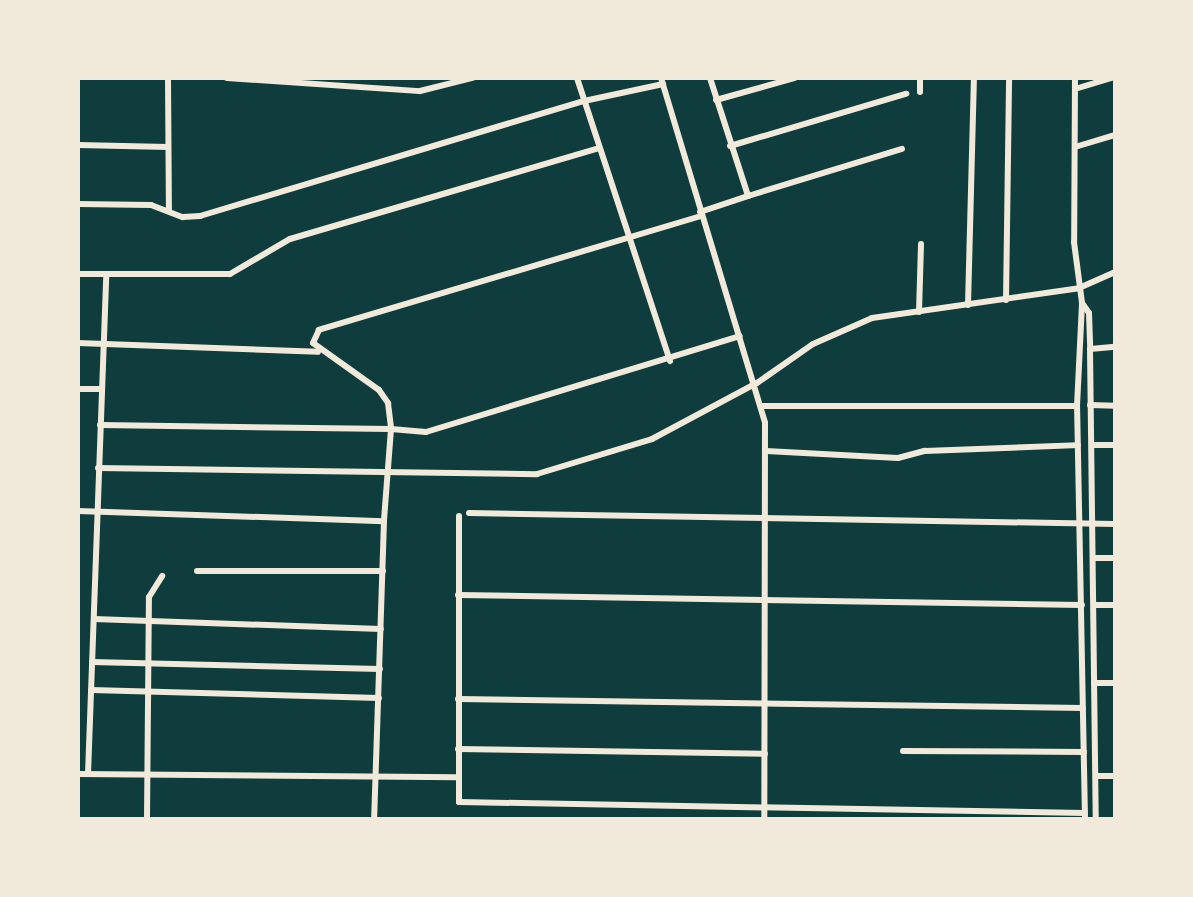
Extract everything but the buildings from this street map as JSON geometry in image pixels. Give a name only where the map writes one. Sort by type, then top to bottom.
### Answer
[{"type":"street","points":[[168,78],[169,211]]},
{"type":"street","points":[[227,78],[420,91],[472,78]]},
{"type":"street","points":[[577,78],[670,361]]},
{"type":"street","points":[[710,78],[748,196]]},
{"type":"street","points":[[716,100],[795,78]]},
{"type":"street","points":[[920,78],[920,92]]},
{"type":"street","points":[[968,305],[974,78]]},
{"type":"street","points":[[1006,300],[1009,78]]},
{"type":"street","points":[[459,516],[457,799],[464,803],[1085,816],[1077,406],[1082,303],[1079,288],[1075,78]]},
{"type":"street","points":[[1075,89],[1112,78]]},
{"type":"street","points":[[78,204],[151,205],[183,217],[662,81],[700,214],[762,406],[766,451],[764,819]]},
{"type":"street","points":[[730,146],[906,94]]},
{"type":"street","points":[[1075,147],[1115,135]]},
{"type":"street","points":[[78,145],[168,147]]},
{"type":"street","points":[[78,274],[230,274],[290,239],[599,148]]},
{"type":"street","points":[[374,819],[384,521],[391,429],[388,403],[379,390],[318,352],[313,343],[319,330],[628,237],[902,149]]},
{"type":"street","points":[[919,312],[921,244]]},
{"type":"street","points":[[98,468],[510,477],[563,469],[652,439],[757,383],[838,331],[872,318],[1079,288],[1115,272]]},
{"type":"street","points":[[88,774],[106,275]]},
{"type":"street","points":[[1082,303],[1089,313],[1090,349],[1096,819]]},
{"type":"street","points":[[100,425],[441,430],[670,361],[740,336]]},
{"type":"street","points":[[78,343],[318,352]]},
{"type":"street","points":[[1090,349],[1115,347]]},
{"type":"street","points":[[78,389],[102,389]]},
{"type":"street","points":[[1090,405],[1115,406]]},
{"type":"street","points":[[762,406],[1077,406]]},
{"type":"street","points":[[766,451],[909,458],[925,451],[1078,445]]},
{"type":"street","points":[[1092,445],[1115,445]]},
{"type":"street","points":[[78,511],[384,521]]},
{"type":"street","points":[[469,513],[1115,524]]},
{"type":"street","points":[[1094,558],[1115,558]]},
{"type":"street","points":[[197,571],[383,571]]},
{"type":"street","points":[[147,819],[149,597],[162,576]]},
{"type":"street","points":[[458,595],[1082,605]]},
{"type":"street","points":[[1094,605],[1115,605]]},
{"type":"street","points":[[94,619],[381,629]]},
{"type":"street","points":[[92,662],[380,669]]},
{"type":"street","points":[[1094,683],[1115,683]]},
{"type":"street","points":[[91,690],[379,698]]},
{"type":"street","points":[[458,699],[1083,708]]},
{"type":"street","points":[[458,749],[765,754]]},
{"type":"street","points":[[903,751],[1084,752]]},
{"type":"street","points":[[78,774],[457,777]]},
{"type":"street","points":[[1096,776],[1115,776]]}]
